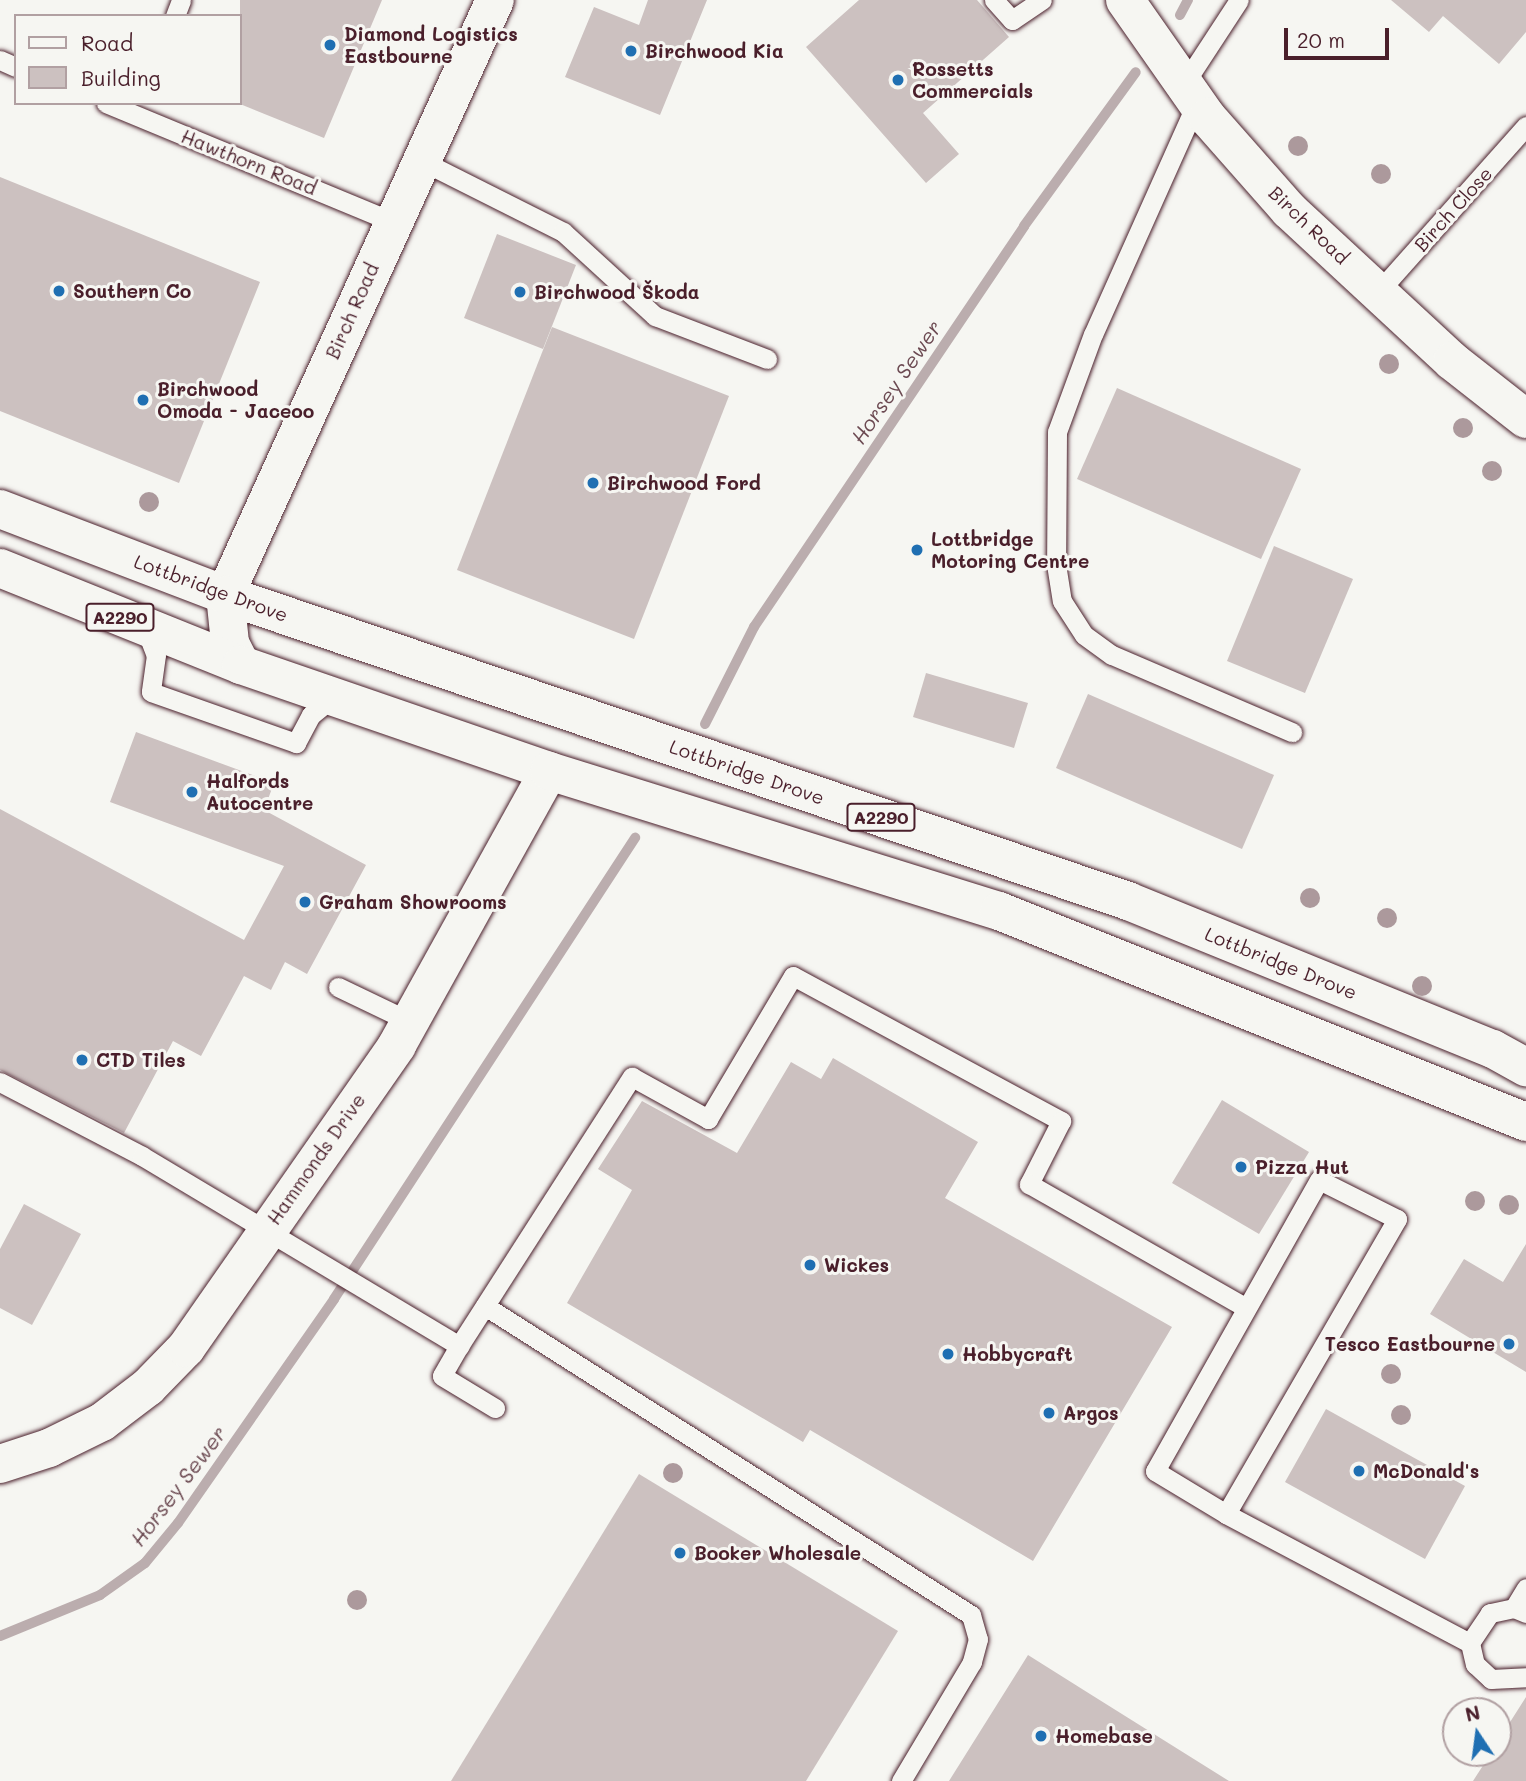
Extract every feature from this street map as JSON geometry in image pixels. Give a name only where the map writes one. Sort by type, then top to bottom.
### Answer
[{"type":"main road","name":"Birch Road","points":[[225,595],[495,0]]},
{"type":"main road","name":"Birch Road","points":[[1125,0],[1191,93],[1289,210],[1380,291],[1452,361],[1526,419]]},
{"type":"main road","name":"Lottbridge Drove","points":[[0,509],[225,595],[1128,901],[1493,1049],[1526,1067]]},
{"type":"main road","name":"A2290","points":[[0,568],[241,665],[333,697],[549,771],[999,911],[1526,1122]]},
{"type":"main road","points":[[225,595],[230,643],[241,665]]},
{"type":"main road","name":"Hammonds Drive","points":[[0,1464],[76,1436],[148,1388],[202,1328],[266,1230],[411,1022],[549,771]]},
{"type":"lane","points":[[994,0],[1012,20],[1042,0]]},
{"type":"lane","points":[[1240,0],[1191,93],[1060,421],[1056,564],[1062,601],[1084,635],[1112,655],[1292,732]]},
{"type":"lane","name":"Hawthorn Road","points":[[116,105],[137,109],[393,222]]},
{"type":"lane","name":"Birch Close","points":[[1380,291],[1526,127]]},
{"type":"lane","points":[[422,161],[563,232],[655,316],[767,359]]},
{"type":"lane","points":[[144,626],[156,655],[151,692],[296,743],[311,715],[333,697]]},
{"type":"lane","points":[[495,1408],[442,1376],[632,1077],[708,1119],[793,976],[1061,1121],[1029,1184],[1247,1308]]},
{"type":"lane","points":[[338,986],[411,1022]]},
{"type":"lane","points":[[0,1082],[142,1156],[459,1346]]},
{"type":"lane","points":[[1226,1514],[1397,1219],[1320,1180],[1154,1471],[1226,1514],[1470,1643]]},
{"type":"lane","points":[[485,1306],[971,1615],[978,1639],[972,1661],[901,1781]]},
{"type":"lane","points":[[1526,1588],[1520,1611],[1502,1608],[1480,1620],[1470,1643],[1475,1664],[1491,1678],[1526,1677]]},
{"type":"building","points":[[240,0],[382,0],[324,138],[242,105]]},
{"type":"building","name":"Birchwood Kia","points":[[648,0],[707,0],[660,115],[565,77],[594,7],[639,25]]},
{"type":"building","name":"Rossetts Commercials","points":[[859,0],[977,0],[1009,37],[923,113],[959,154],[926,183],[806,47]]},
{"type":"building","points":[[1391,0],[1526,0],[1526,32],[1499,64],[1443,16],[1429,32]]},
{"type":"building","points":[[0,177],[260,282],[179,483],[0,411]]},
{"type":"building","name":"Birchwood Škoda","points":[[497,234],[576,265],[543,349],[464,318]]},
{"type":"building","name":"Birchwood Ford","points":[[552,327],[729,396],[634,639],[457,570]]},
{"type":"building","points":[[1117,388],[1301,469],[1261,559],[1077,479]]},
{"type":"building","points":[[1274,546],[1353,579],[1305,693],[1227,661]]},
{"type":"building","points":[[926,673],[1028,703],[1014,748],[913,717]]},
{"type":"building","points":[[1088,694],[1274,775],[1242,849],[1056,768]]},
{"type":"building","points":[[136,732],[274,783],[264,810],[366,865],[307,974],[285,962],[271,990],[244,976],[201,1056],[173,1041],[124,1133],[0,1070],[0,809],[244,940],[284,866],[110,802]]},
{"type":"building","points":[[833,1058],[978,1142],[945,1198],[1172,1327],[1033,1561],[810,1430],[803,1442],[567,1303],[632,1190],[598,1169],[642,1101],[737,1153],[791,1062],[821,1079]]},
{"type":"building","name":"Pizza Hut","points":[[1222,1100],[1309,1152],[1259,1234],[1172,1183]]},
{"type":"building","points":[[24,1204],[81,1234],[32,1325],[0,1308],[0,1249]]},
{"type":"building","points":[[1526,1244],[1526,1372],[1430,1314],[1464,1259],[1503,1282]]},
{"type":"building","points":[[1326,1409],[1465,1486],[1425,1559],[1285,1482]]},
{"type":"building","name":"Booker Wholesale","points":[[639,1474],[898,1631],[806,1781],[451,1781]]},
{"type":"building","points":[[1028,1655],[1090,1694],[1229,1781],[949,1781]]},
{"type":"building","points":[[1526,1697],[1526,1781],[1473,1781],[1482,1767],[1512,1767],[1512,1719]]},
{"type":"waterway","name":"Horsey Sewer","points":[[1180,15],[1188,0]]},
{"type":"waterway","name":"Horsey Sewer","points":[[705,724],[754,627],[1024,226],[1136,72]]},
{"type":"waterway","points":[[0,1636],[100,1595],[145,1563],[178,1523],[334,1299],[635,838]]},
{"type":"place","name":"Diamond Logistics Eastbourne","points":[[330,45]]},
{"type":"place","name":"Birchwood Kia","points":[[631,51]]},
{"type":"place","name":"Rossetts Commercials","points":[[898,80]]},
{"type":"place","name":"Southern Co","points":[[59,291]]},
{"type":"place","name":"Birchwood Škoda","points":[[520,292]]},
{"type":"place","name":"Birchwood Omoda - Jaceoo","points":[[143,400]]},
{"type":"place","name":"Birchwood Ford","points":[[593,483]]},
{"type":"place","name":"Lottbridge Motoring Centre","points":[[917,550]]},
{"type":"place","name":"Halfords Autocentre","points":[[192,792]]},
{"type":"place","name":"Graham Showrooms","points":[[305,902]]},
{"type":"place","name":"CTD Tiles","points":[[82,1060]]},
{"type":"place","name":"Pizza Hut","points":[[1241,1167]]},
{"type":"place","name":"Wickes","points":[[810,1265]]},
{"type":"place","name":"Tesco Eastbourne","points":[[1509,1344]]},
{"type":"place","name":"Hobbycraft","points":[[948,1354]]},
{"type":"place","name":"Argos","points":[[1049,1413]]},
{"type":"place","name":"McDonald's","points":[[1359,1471]]},
{"type":"place","name":"Booker Wholesale","points":[[680,1553]]},
{"type":"place","name":"Homebase","points":[[1041,1736]]}]
